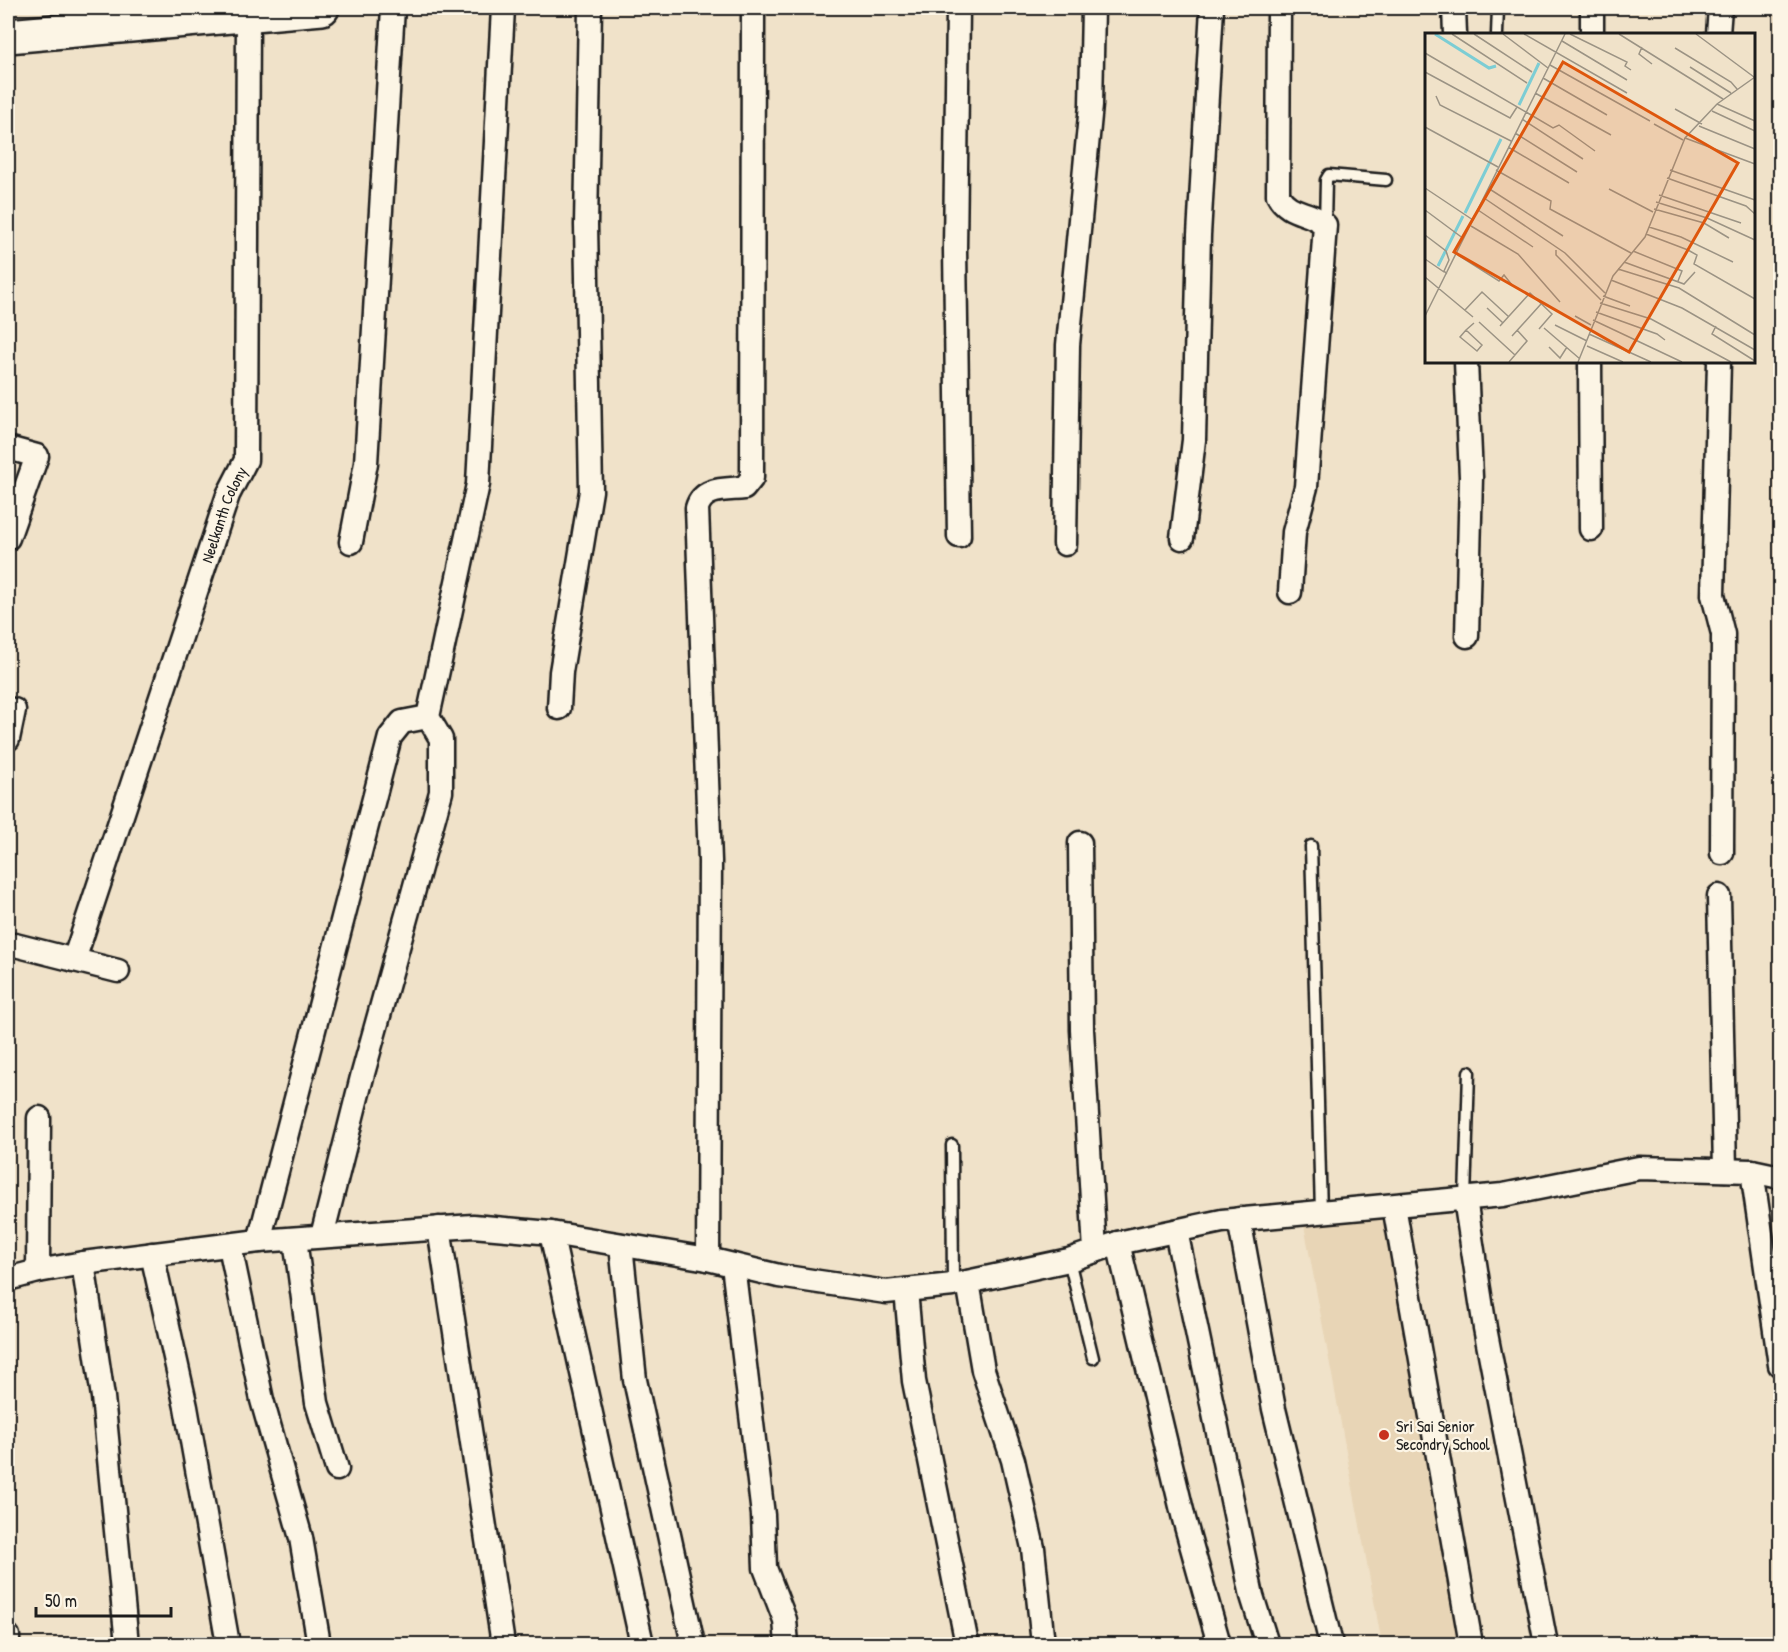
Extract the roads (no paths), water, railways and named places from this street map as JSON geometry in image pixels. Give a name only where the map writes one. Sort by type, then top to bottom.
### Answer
[{"type":"main road","points":[[8,36],[130,16],[248,15],[306,8]]},
{"type":"street","points":[[351,542],[366,463],[393,8]]},
{"type":"street","points":[[322,1236],[362,1077],[441,792],[441,739],[428,717],[478,484],[503,8]]},
{"type":"street","points":[[559,708],[561,672],[591,491],[586,225],[590,8]]},
{"type":"street","points":[[708,1259],[710,861],[697,507],[700,498],[708,492],[744,488],[749,485],[752,478],[753,8]]},
{"type":"street","points":[[958,8],[955,249],[959,536]]},
{"type":"street","points":[[1065,544],[1068,345],[1091,105],[1093,8]]},
{"type":"street","points":[[1182,538],[1194,440],[1199,235],[1212,8]]},
{"type":"street","points":[[1279,8],[1278,195],[1288,210],[1319,219],[1325,225],[1306,487],[1294,532],[1290,591]]},
{"type":"street","points":[[1454,8],[1455,33]]},
{"type":"street","points":[[1592,8],[1592,33]]},
{"type":"street","points":[[1718,33],[1719,8]]},
{"type":"street","name":"Neelkanth Colony","points":[[74,960],[228,495],[246,460],[248,15]]},
{"type":"street","points":[[1466,363],[1471,477],[1467,636]]},
{"type":"street","points":[[1590,363],[1591,529]]},
{"type":"street","points":[[1719,363],[1713,595],[1723,634],[1722,853]]},
{"type":"street","points":[[8,448],[37,456],[8,538]]},
{"type":"street","points":[[8,709],[14,710],[8,739]]},
{"type":"street","points":[[258,1241],[390,737],[402,722],[428,717]]},
{"type":"street","points":[[1080,843],[1082,1030],[1095,1251]]},
{"type":"street","points":[[1719,896],[1725,1170]]},
{"type":"street","points":[[15,945],[118,970]]},
{"type":"street","points":[[38,1271],[39,1119]]},
{"type":"street","points":[[8,1279],[83,1263],[258,1241],[473,1226],[551,1233],[708,1259],[779,1276],[874,1290],[906,1290],[961,1283],[1069,1260],[1118,1243],[1239,1219],[1503,1195],[1639,1168],[1752,1171],[1780,1177]]},
{"type":"street","points":[[1752,1171],[1780,1365]]},
{"type":"street","points":[[1465,1199],[1485,1328],[1546,1644]]},
{"type":"street","points":[[1394,1206],[1471,1644]]},
{"type":"street","points":[[1239,1219],[1275,1409],[1331,1644]]},
{"type":"street","points":[[439,1228],[503,1644]]},
{"type":"street","points":[[1176,1230],[1252,1596],[1267,1644]]},
{"type":"street","points":[[551,1233],[642,1644]]},
{"type":"street","points":[[295,1239],[317,1403],[337,1469]]},
{"type":"street","points":[[1118,1243],[1184,1519],[1219,1644]]},
{"type":"street","points":[[621,1245],[635,1380],[693,1644]]},
{"type":"street","points":[[230,1246],[262,1400],[301,1538],[319,1644]]},
{"type":"street","points":[[152,1254],[186,1407],[228,1644]]},
{"type":"street","points":[[83,1263],[103,1397],[127,1644]]},
{"type":"street","points":[[733,1265],[763,1515],[765,1568],[785,1620],[787,1644]]},
{"type":"street","points":[[961,1283],[983,1370],[1013,1460],[1033,1548],[1043,1644]]},
{"type":"street","points":[[906,1290],[914,1381],[967,1644]]},
{"type":"street","points":[[8,1636],[8,1644]]},
{"type":"lane","points":[[1497,33],[1498,8]]},
{"type":"lane","points":[[1325,225],[1326,180],[1329,175],[1386,180]]},
{"type":"lane","points":[[1311,846],[1321,1212]]},
{"type":"lane","points":[[1465,1199],[1469,1072]]},
{"type":"lane","points":[[952,1145],[961,1283]]},
{"type":"lane","points":[[1069,1260],[1093,1358]]},
{"type":"place","name":"Sri Sai Senior Secondry School","points":[[1384,1435]]}]
